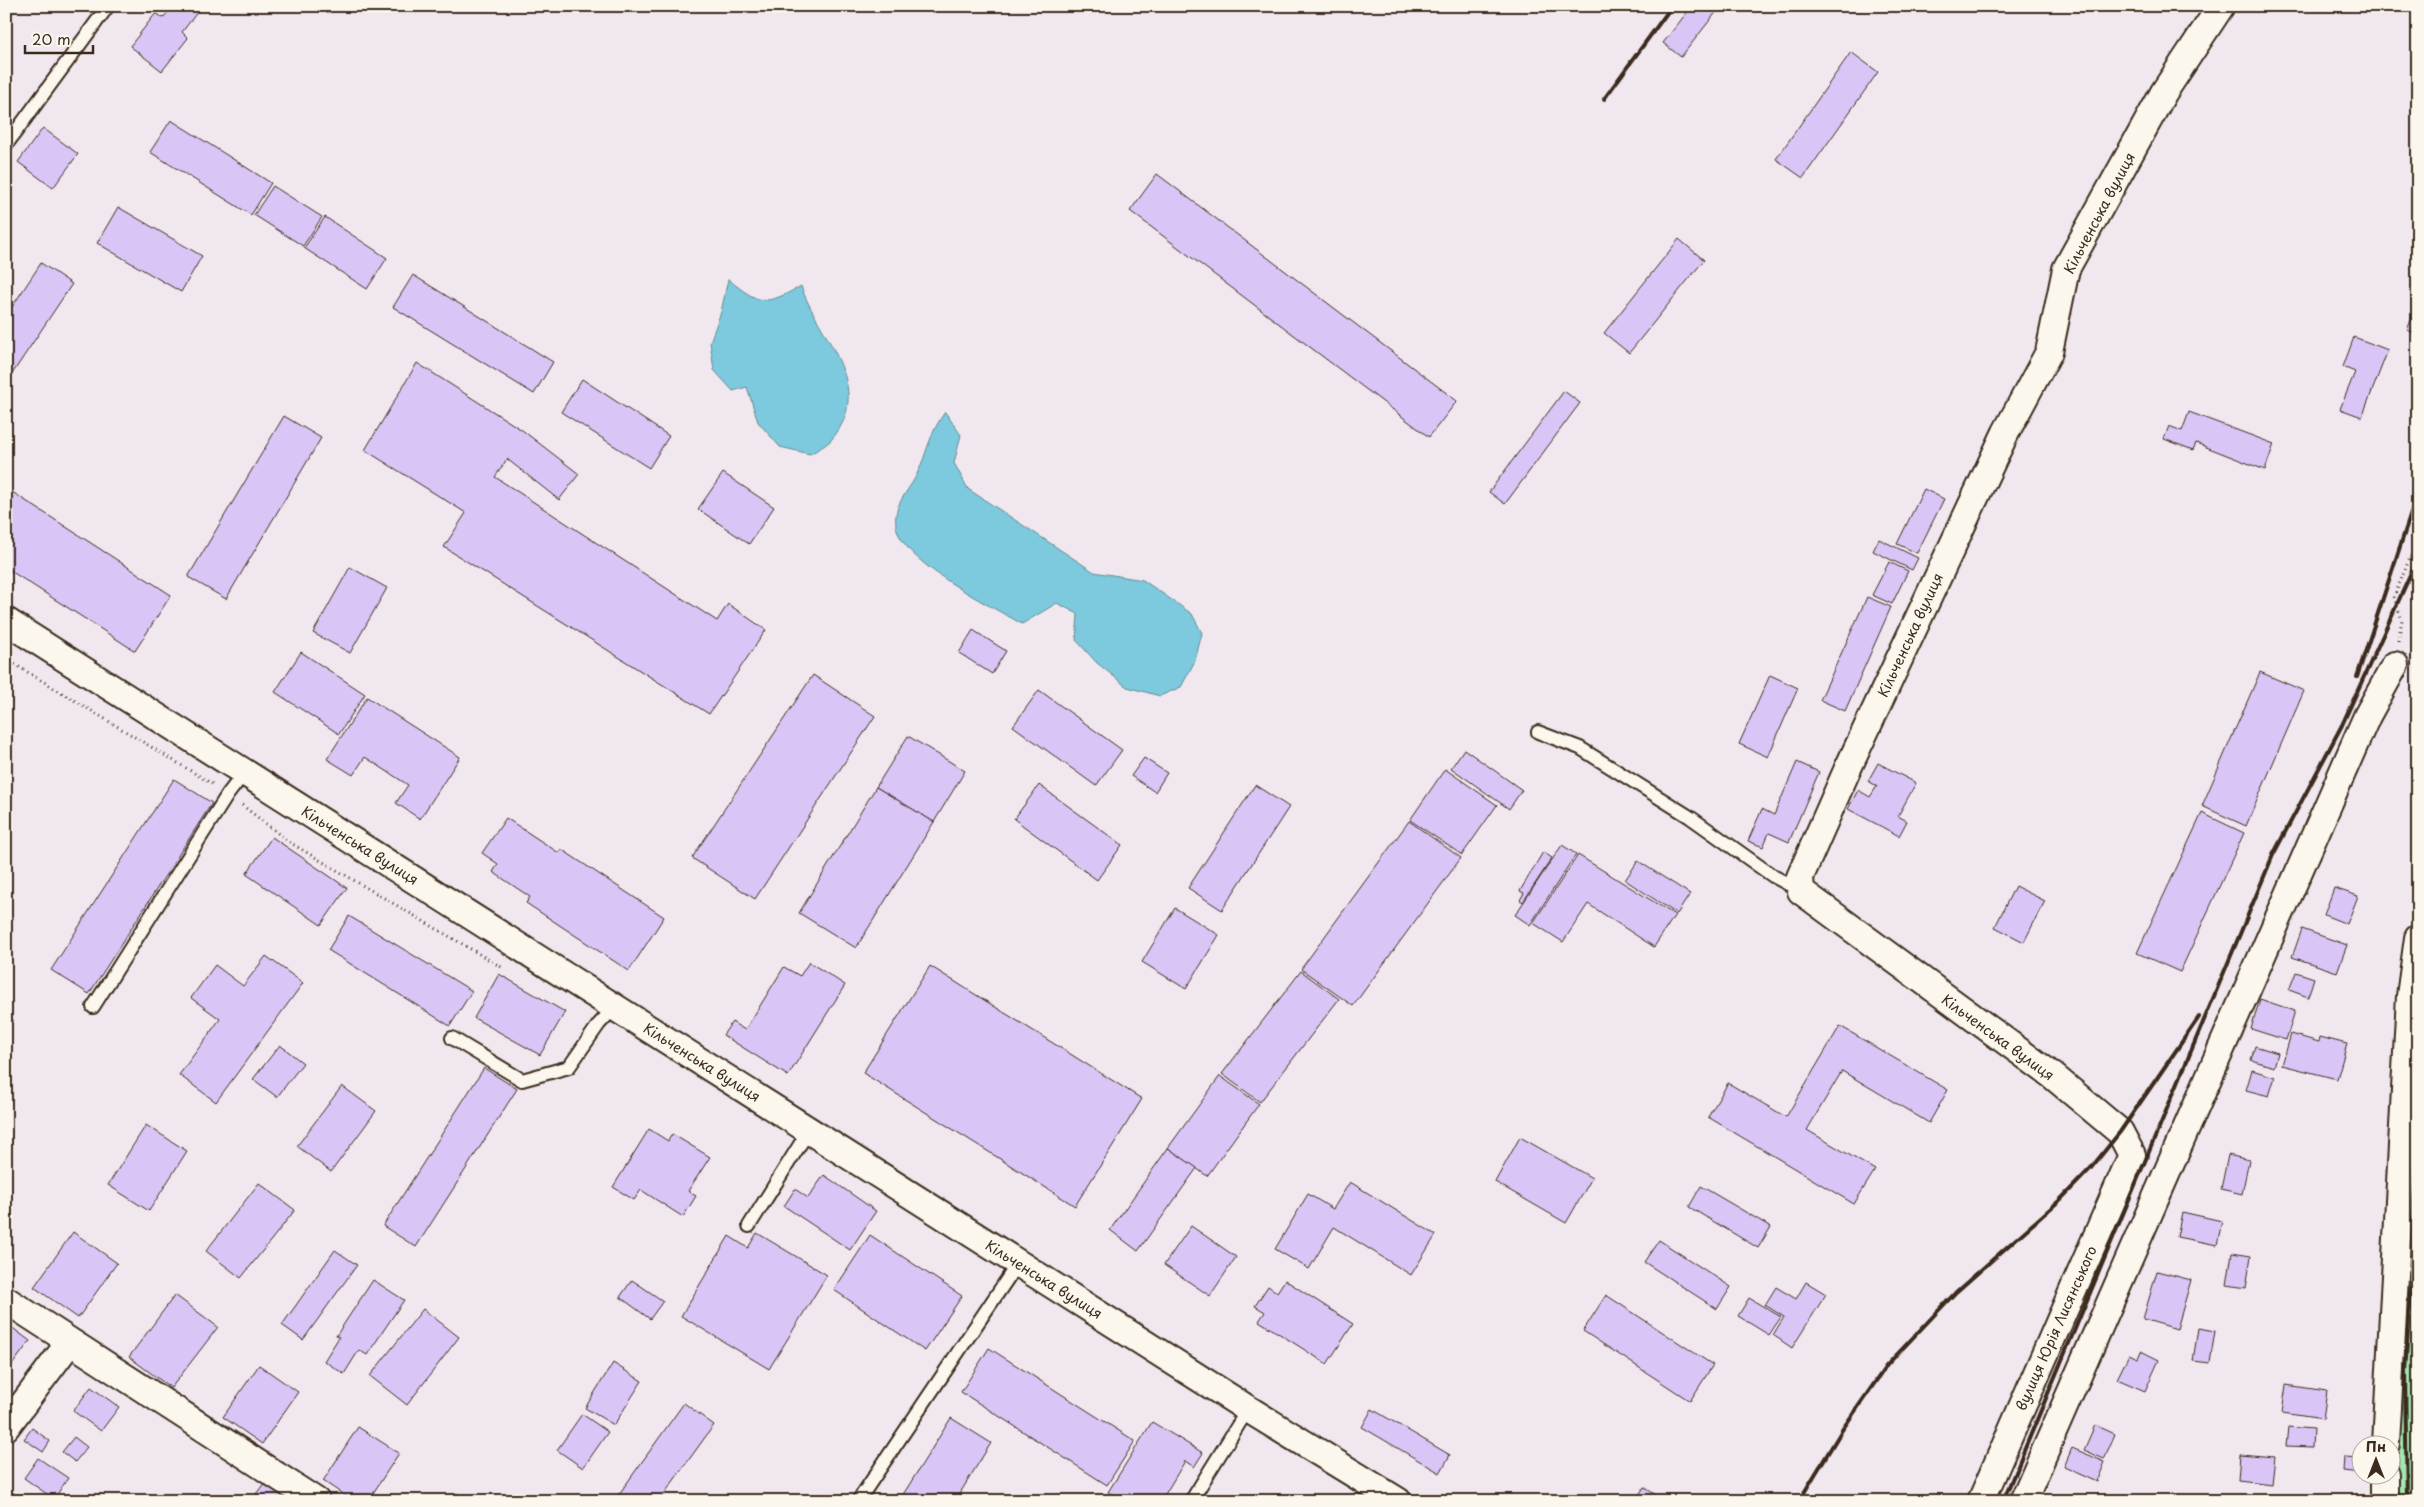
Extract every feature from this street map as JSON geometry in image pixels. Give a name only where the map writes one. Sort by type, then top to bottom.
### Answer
[{"type":"street","name":"Кільченська вулиця","points":[[2132,1155],[2120,1132],[2053,1076],[1801,890],[1800,877],[1848,768],[2002,440],[2049,352],[2066,269],[2164,92],[2221,6]]},
{"type":"street","name":"Кільченська вулиця","points":[[6,621],[1248,1409],[1398,1501]]},
{"type":"street","points":[[2024,1501],[2367,716],[2394,665]]},
{"type":"street","points":[[2387,1434],[2410,996],[2418,938]]},
{"type":"street","name":"вулиця Юрія Лисянського","points":[[1980,1501],[2132,1155]]},
{"type":"street","points":[[6,1300],[69,1343],[316,1501]]},
{"type":"street","points":[[6,1426],[69,1343]]},
{"type":"street","points":[[2385,1484],[2385,1501]]},
{"type":"lane","points":[[6,146],[108,6]]},
{"type":"lane","points":[[1538,732],[1580,748],[1690,817],[1773,876],[1801,890]]},
{"type":"lane","points":[[93,1007],[228,794],[245,772]]},
{"type":"lane","points":[[452,1038],[522,1080],[569,1067],[599,1024],[615,1007]]},
{"type":"lane","points":[[749,1226],[809,1130]]},
{"type":"lane","points":[[858,1501],[1018,1263]]},
{"type":"lane","points":[[1191,1501],[1248,1409]]},
{"type":"path","points":[[2394,665],[2402,620],[2394,596],[2418,538]]},
{"type":"green space","points":[[2402,1262],[2418,1264],[2418,1501],[2397,1501],[2397,1484],[2402,1484],[2402,1434],[2398,1434]]},
{"type":"water","points":[[728,279],[748,294],[763,300],[779,297],[801,286],[839,361],[846,380],[848,400],[844,419],[832,439],[810,454],[780,447],[758,422],[747,387],[733,391],[714,370],[710,342],[721,312]]},
{"type":"water","points":[[945,412],[961,435],[954,463],[968,489],[1094,572],[1143,580],[1192,614],[1202,633],[1195,661],[1181,687],[1160,696],[1127,687],[1097,663],[1076,640],[1078,614],[1057,603],[1022,624],[949,582],[913,554],[901,539],[896,525],[897,511],[902,498],[921,466],[932,435]]},
{"type":"building","points":[[173,6],[202,6],[182,32],[188,38],[162,71],[130,46],[156,13],[163,18]]},
{"type":"building","points":[[1692,6],[1721,6],[1681,57],[1663,43]]},
{"type":"building","points":[[1851,52],[1878,72],[1803,178],[1776,159]]},
{"type":"building","points":[[171,120],[271,183],[251,215],[150,152]]},
{"type":"building","points":[[43,128],[78,154],[53,188],[18,162]]},
{"type":"building","points":[[1157,174],[1457,401],[1429,437],[1130,211]]},
{"type":"building","points":[[273,186],[322,217],[303,246],[254,215]]},
{"type":"building","points":[[118,207],[202,256],[181,292],[97,243]]},
{"type":"building","points":[[325,217],[387,258],[367,289],[304,248]]},
{"type":"building","points":[[1679,239],[1704,260],[1629,353],[1604,333]]},
{"type":"building","points":[[41,263],[72,284],[6,383],[6,316]]},
{"type":"building","points":[[413,275],[553,362],[534,394],[393,307]]},
{"type":"building","points":[[2418,303],[2418,334],[2407,330]]},
{"type":"building","points":[[2354,337],[2388,350],[2362,417],[2340,409],[2355,372],[2343,367]]},
{"type":"building","points":[[417,363],[522,430],[579,474],[559,500],[507,459],[495,477],[717,621],[728,604],[766,630],[709,714],[444,547],[466,513],[365,450]]},
{"type":"building","points":[[582,379],[669,436],[649,468],[561,412]]},
{"type":"building","points":[[1564,391],[1580,403],[1505,504],[1489,492]]},
{"type":"building","points":[[2189,412],[2274,444],[2265,470],[2196,443],[2193,450],[2164,439],[2169,426],[2182,431]]},
{"type":"building","points":[[284,416],[321,438],[226,599],[188,577]]},
{"type":"building","points":[[723,473],[774,507],[749,544],[698,509]]},
{"type":"building","points":[[6,488],[171,595],[135,651],[6,568]]},
{"type":"building","points":[[1924,489],[1944,499],[1917,553],[1897,544]]},
{"type":"building","points":[[1879,539],[1918,558],[1912,570],[1873,551]]},
{"type":"building","points":[[1889,562],[1908,571],[1892,604],[1872,595]]},
{"type":"building","points":[[350,567],[387,588],[350,653],[313,633]]},
{"type":"building","points":[[1867,597],[1891,607],[1845,711],[1820,700]]},
{"type":"building","points":[[973,630],[1006,651],[992,674],[959,653]]},
{"type":"building","points":[[301,652],[365,694],[339,734],[275,692]]},
{"type":"building","points":[[2260,672],[2304,691],[2246,826],[2202,806]]},
{"type":"building","points":[[813,675],[875,716],[755,899],[692,858]]},
{"type":"building","points":[[1770,675],[1798,688],[1768,757],[1739,744]]},
{"type":"building","points":[[1039,690],[1122,750],[1096,786],[1013,726]]},
{"type":"building","points":[[367,697],[460,757],[420,819],[396,803],[408,785],[365,757],[353,775],[327,759]]},
{"type":"building","points":[[908,736],[965,771],[934,822],[876,787]]},
{"type":"building","points":[[1464,749],[1522,790],[1509,809],[1451,768]]},
{"type":"building","points":[[1144,758],[1167,773],[1155,792],[1131,776]]},
{"type":"building","points":[[1797,762],[1819,772],[1789,842],[1769,833],[1763,847],[1748,841],[1762,809],[1774,815]]},
{"type":"building","points":[[1878,763],[1916,783],[1898,816],[1907,821],[1899,836],[1848,809],[1858,790],[1870,797],[1877,786],[1868,781]]},
{"type":"building","points":[[1445,769],[1497,805],[1462,855],[1410,820]]},
{"type":"building","points":[[174,779],[212,803],[89,994],[51,970]]},
{"type":"building","points":[[1039,785],[1122,845],[1097,880],[1014,819]]},
{"type":"building","points":[[1255,785],[1289,807],[1222,910],[1188,888]]},
{"type":"building","points":[[876,787],[934,822],[856,948],[799,913]]},
{"type":"building","points":[[2202,813],[2244,833],[2180,972],[2137,953]]},
{"type":"building","points":[[506,818],[559,853],[561,849],[664,917],[629,971],[526,903],[530,897],[493,872],[498,864],[482,853]]},
{"type":"building","points":[[1409,821],[1461,858],[1353,1006],[1301,969]]},
{"type":"building","points":[[272,837],[347,888],[321,925],[246,874]]},
{"type":"building","points":[[1562,845],[1576,854],[1530,925],[1515,915]]},
{"type":"building","points":[[1543,852],[1552,858],[1523,902],[1520,900],[1524,893],[1520,891]]},
{"type":"building","points":[[1578,855],[1675,915],[1654,947],[1588,904],[1563,942],[1533,923]]},
{"type":"building","points":[[1638,861],[1690,894],[1677,914],[1625,880]]},
{"type":"building","points":[[2015,886],[2045,901],[2024,942],[1995,927]]},
{"type":"building","points":[[2334,888],[2358,896],[2347,924],[2324,915]]},
{"type":"building","points":[[1175,908],[1219,935],[1186,989],[1142,962]]},
{"type":"building","points":[[349,916],[472,991],[450,1026],[328,950]]},
{"type":"building","points":[[2302,929],[2347,945],[2337,972],[2292,957]]},
{"type":"building","points":[[266,956],[303,983],[216,1102],[179,1075],[220,1019],[191,998],[215,965],[243,986]]},
{"type":"building","points":[[809,962],[845,985],[788,1076],[723,1035],[732,1022],[745,1030],[784,967],[800,976]]},
{"type":"building","points":[[930,966],[1142,1099],[1075,1206],[863,1073]]},
{"type":"building","points":[[1301,971],[1339,999],[1260,1102],[1222,1074]]},
{"type":"building","points":[[2296,972],[2314,978],[2308,997],[2289,990]]},
{"type":"building","points":[[499,974],[565,1012],[540,1055],[474,1018]]},
{"type":"building","points":[[2260,999],[2295,1011],[2286,1040],[2251,1029]]},
{"type":"building","points":[[1840,1026],[1948,1090],[1929,1123],[1842,1071],[1807,1130],[1875,1170],[1854,1204],[1708,1117],[1728,1083],[1786,1117]]},
{"type":"building","points":[[2291,1034],[2319,1042],[2320,1037],[2347,1044],[2337,1079],[2282,1065]]},
{"type":"building","points":[[280,1045],[303,1063],[277,1097],[253,1079]]},
{"type":"building","points":[[2255,1046],[2278,1053],[2274,1067],[2251,1060]]},
{"type":"building","points":[[484,1068],[517,1089],[416,1247],[383,1226]]},
{"type":"building","points":[[2252,1070],[2275,1077],[2269,1096],[2246,1090]]},
{"type":"building","points":[[1220,1076],[1259,1104],[1207,1176],[1168,1148]]},
{"type":"building","points":[[342,1086],[376,1111],[331,1172],[297,1146]]},
{"type":"building","points":[[146,1125],[187,1151],[149,1211],[108,1185]]},
{"type":"building","points":[[649,1129],[668,1141],[672,1134],[710,1157],[688,1191],[696,1196],[683,1217],[641,1190],[634,1200],[613,1187]]},
{"type":"building","points":[[1520,1137],[1592,1178],[1566,1223],[1495,1182]]},
{"type":"building","points":[[1168,1148],[1197,1168],[1138,1251],[1110,1230]]},
{"type":"building","points":[[2228,1155],[2249,1160],[2242,1194],[2221,1189]]},
{"type":"building","points":[[824,1175],[876,1211],[850,1250],[784,1206],[795,1189],[808,1198]]},
{"type":"building","points":[[1350,1182],[1436,1235],[1411,1275],[1334,1227],[1309,1269],[1275,1249],[1308,1194],[1333,1209]]},
{"type":"building","points":[[259,1183],[295,1210],[241,1278],[206,1251]]},
{"type":"building","points":[[1701,1186],[1771,1227],[1758,1248],[1689,1207]]},
{"type":"building","points":[[2182,1212],[2222,1221],[2217,1245],[2177,1237]]},
{"type":"building","points":[[1191,1226],[1236,1257],[1210,1296],[1164,1265]]},
{"type":"building","points":[[73,1232],[117,1263],[78,1318],[34,1287]]},
{"type":"building","points":[[757,1233],[827,1275],[769,1369],[681,1316],[729,1236],[748,1248]]},
{"type":"building","points":[[870,1235],[962,1296],[925,1351],[834,1290]]},
{"type":"building","points":[[1659,1240],[1731,1287],[1717,1309],[1644,1262]]},
{"type":"building","points":[[335,1250],[357,1265],[303,1340],[282,1325]]},
{"type":"building","points":[[2232,1253],[2251,1256],[2246,1288],[2227,1285]]},
{"type":"building","points":[[2157,1271],[2191,1280],[2177,1329],[2143,1319]]},
{"type":"building","points":[[373,1280],[404,1300],[367,1355],[359,1350],[344,1374],[324,1361],[339,1337],[336,1336]]},
{"type":"building","points":[[632,1280],[663,1301],[650,1319],[620,1297]]},
{"type":"building","points":[[1285,1280],[1353,1324],[1327,1364],[1259,1321],[1265,1312],[1255,1306],[1268,1286],[1277,1292]]},
{"type":"building","points":[[1806,1282],[1826,1294],[1792,1348],[1773,1335],[1784,1317],[1765,1305],[1776,1287],[1796,1299]]},
{"type":"building","points":[[175,1295],[218,1327],[171,1388],[129,1357]]},
{"type":"building","points":[[1606,1295],[1713,1365],[1690,1401],[1583,1331]]},
{"type":"building","points":[[1749,1298],[1781,1317],[1769,1335],[1738,1316]]},
{"type":"building","points":[[423,1309],[459,1337],[407,1405],[370,1376]]},
{"type":"building","points":[[6,1323],[30,1341],[6,1373]]},
{"type":"building","points":[[2198,1328],[2215,1331],[2210,1363],[2193,1361]]},
{"type":"building","points":[[989,1348],[1135,1441],[1107,1485],[961,1392]]},
{"type":"building","points":[[2141,1351],[2159,1360],[2145,1391],[2117,1379],[2129,1354],[2138,1358]]},
{"type":"building","points":[[613,1363],[642,1381],[614,1425],[585,1408]]},
{"type":"building","points":[[259,1365],[298,1392],[262,1444],[223,1417]]},
{"type":"building","points":[[2286,1385],[2327,1391],[2323,1419],[2282,1413]]},
{"type":"building","points":[[91,1387],[119,1407],[101,1431],[73,1411]]},
{"type":"building","points":[[684,1403],[714,1425],[659,1501],[614,1501]]},
{"type":"building","points":[[1372,1409],[1450,1455],[1440,1473],[1362,1427]]},
{"type":"building","points":[[582,1414],[608,1432],[583,1468],[557,1450]]},
{"type":"building","points":[[951,1418],[991,1443],[955,1501],[899,1501]]},
{"type":"building","points":[[1152,1422],[1203,1453],[1194,1467],[1185,1461],[1161,1501],[1122,1501],[1108,1492]]},
{"type":"building","points":[[2095,1425],[2115,1434],[2104,1459],[2084,1450]]},
{"type":"building","points":[[358,1427],[399,1453],[368,1501],[353,1501],[323,1481]]},
{"type":"building","points":[[2288,1427],[2313,1429],[2312,1447],[2286,1446]]},
{"type":"building","points":[[32,1428],[50,1441],[43,1452],[24,1439]]},
{"type":"building","points":[[74,1437],[87,1447],[75,1462],[62,1452]]},
{"type":"building","points":[[2072,1448],[2105,1462],[2097,1482],[2064,1467]]},
{"type":"building","points":[[2240,1454],[2275,1457],[2272,1484],[2238,1480]]},
{"type":"building","points":[[2344,1457],[2352,1457],[2352,1472],[2343,1471]]},
{"type":"building","points":[[38,1458],[68,1478],[54,1499],[24,1478]]},
{"type":"building","points":[[265,1482],[285,1496],[281,1501],[265,1501],[256,1494]]},
{"type":"building","points":[[1644,1487],[1665,1501],[1635,1501]]},
{"type":"building","points":[[6,1489],[15,1494],[11,1501],[6,1501]]},
{"type":"building","points":[[456,1493],[470,1501],[452,1501]]},
{"type":"building","points":[[2072,1496],[2083,1501],[2070,1501]]},
{"type":"railway","points":[[1604,99],[1672,6]]},
{"type":"railway","points":[[2357,677],[2418,492]]},
{"type":"railway","points":[[2003,1501],[2273,855],[2342,725],[2418,558]]},
{"type":"railway","points":[[1799,1501],[1842,1430],[1887,1365],[1956,1292],[2060,1200],[2091,1168],[2120,1132],[2199,1017]]},
{"type":"railway","points":[[2407,1501],[2405,1371],[2418,1199]]}]
